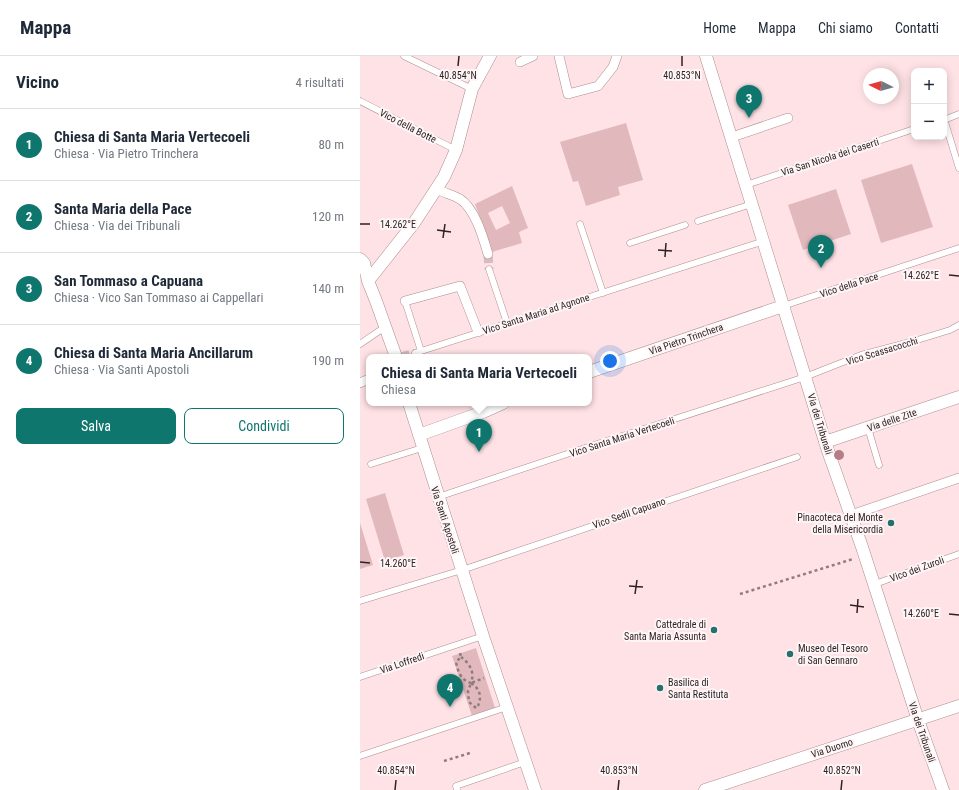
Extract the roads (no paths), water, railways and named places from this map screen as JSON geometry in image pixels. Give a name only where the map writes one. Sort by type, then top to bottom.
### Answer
[{"type":"street","points":[[368,281],[414,223],[444,177],[456,150],[472,89],[490,56]]},
{"type":"street","points":[[520,62],[533,56]]},
{"type":"street","points":[[559,56],[568,94],[598,86],[613,67],[617,56]]},
{"type":"street","name":"Via dei Tribunali","points":[[706,56],[784,306],[825,446],[875,584],[918,720],[943,790]]},
{"type":"street","points":[[732,138],[788,118]]},
{"type":"street","points":[[437,189],[460,200],[471,211],[482,234],[488,254]]},
{"type":"street","points":[[360,259],[364,263],[368,281],[395,354]]},
{"type":"street","points":[[405,301],[460,286],[478,332]]},
{"type":"street","name":"Via Pietro Trinchera","points":[[592,371],[784,306]]},
{"type":"street","name":"Via delle Zite","points":[[825,446],[868,428],[959,397]]},
{"type":"street","name":"Via Santi Apostoli","points":[[410,406],[483,636],[535,790]]},
{"type":"street","points":[[418,435],[496,406]]},
{"type":"street","points":[[851,515],[959,478]]},
{"type":"street","name":"Via Duomo","points":[[705,790],[959,706]]},
{"type":"lane","points":[[404,56],[472,89]]},
{"type":"lane","name":"Vico della Botte","points":[[360,101],[456,150]]},
{"type":"lane","points":[[947,119],[959,114]]},
{"type":"lane","points":[[947,130],[959,168]]},
{"type":"lane","name":"Via San Nicola dei Caserti","points":[[746,185],[911,131]]},
{"type":"lane","points":[[698,221],[752,204]]},
{"type":"lane","points":[[580,224],[603,293]]},
{"type":"lane","points":[[630,243],[685,225]]},
{"type":"lane","name":"Vico Santa Maria ad Agnone","points":[[405,301],[418,352],[764,241]]},
{"type":"lane","name":"Vico della Pace","points":[[784,306],[959,248]]},
{"type":"lane","points":[[489,269],[507,323]]},
{"type":"lane","name":"Vico Scassacocchi","points":[[805,377],[861,356],[950,330],[959,325]]},
{"type":"lane","points":[[360,344],[385,327]]},
{"type":"lane","name":"Vico Santa Maria Vertecoeli","points":[[438,497],[805,377]]},
{"type":"lane","points":[[868,428],[879,465]]},
{"type":"lane","points":[[371,464],[422,448]]},
{"type":"lane","name":"Vico Sedil Capuano","points":[[360,601],[462,570],[797,457]]},
{"type":"lane","name":"Vico dei Zuroli","points":[[875,584],[959,554]]},
{"type":"lane","name":"Via Loffredi","points":[[360,677],[483,636]]},
{"type":"lane","points":[[360,756],[507,707]]},
{"type":"lane","points":[[456,788],[525,762]]},
{"type":"tunnel","points":[[488,254],[489,269]]},
{"type":"place","name":"San Tommaso a Capuana","points":[[749,118]]},
{"type":"place","name":"Santa Maria della Pace","points":[[821,268]]},
{"type":"place","name":"Chiesa di Santa Maria Vertecoeli","points":[[479,452]]},
{"type":"place","name":"Pinacoteca del Monte della Misericordia","points":[[891,523]]},
{"type":"place","name":"Cattedrale di Santa Maria Assunta","points":[[714,630]]},
{"type":"place","name":"Museo del Tesoro di San Gennaro","points":[[790,654]]},
{"type":"place","name":"Basilica di Santa Restituta","points":[[660,688]]},
{"type":"place","name":"Chiesa di Santa Maria Ancillarum","points":[[450,707]]}]
